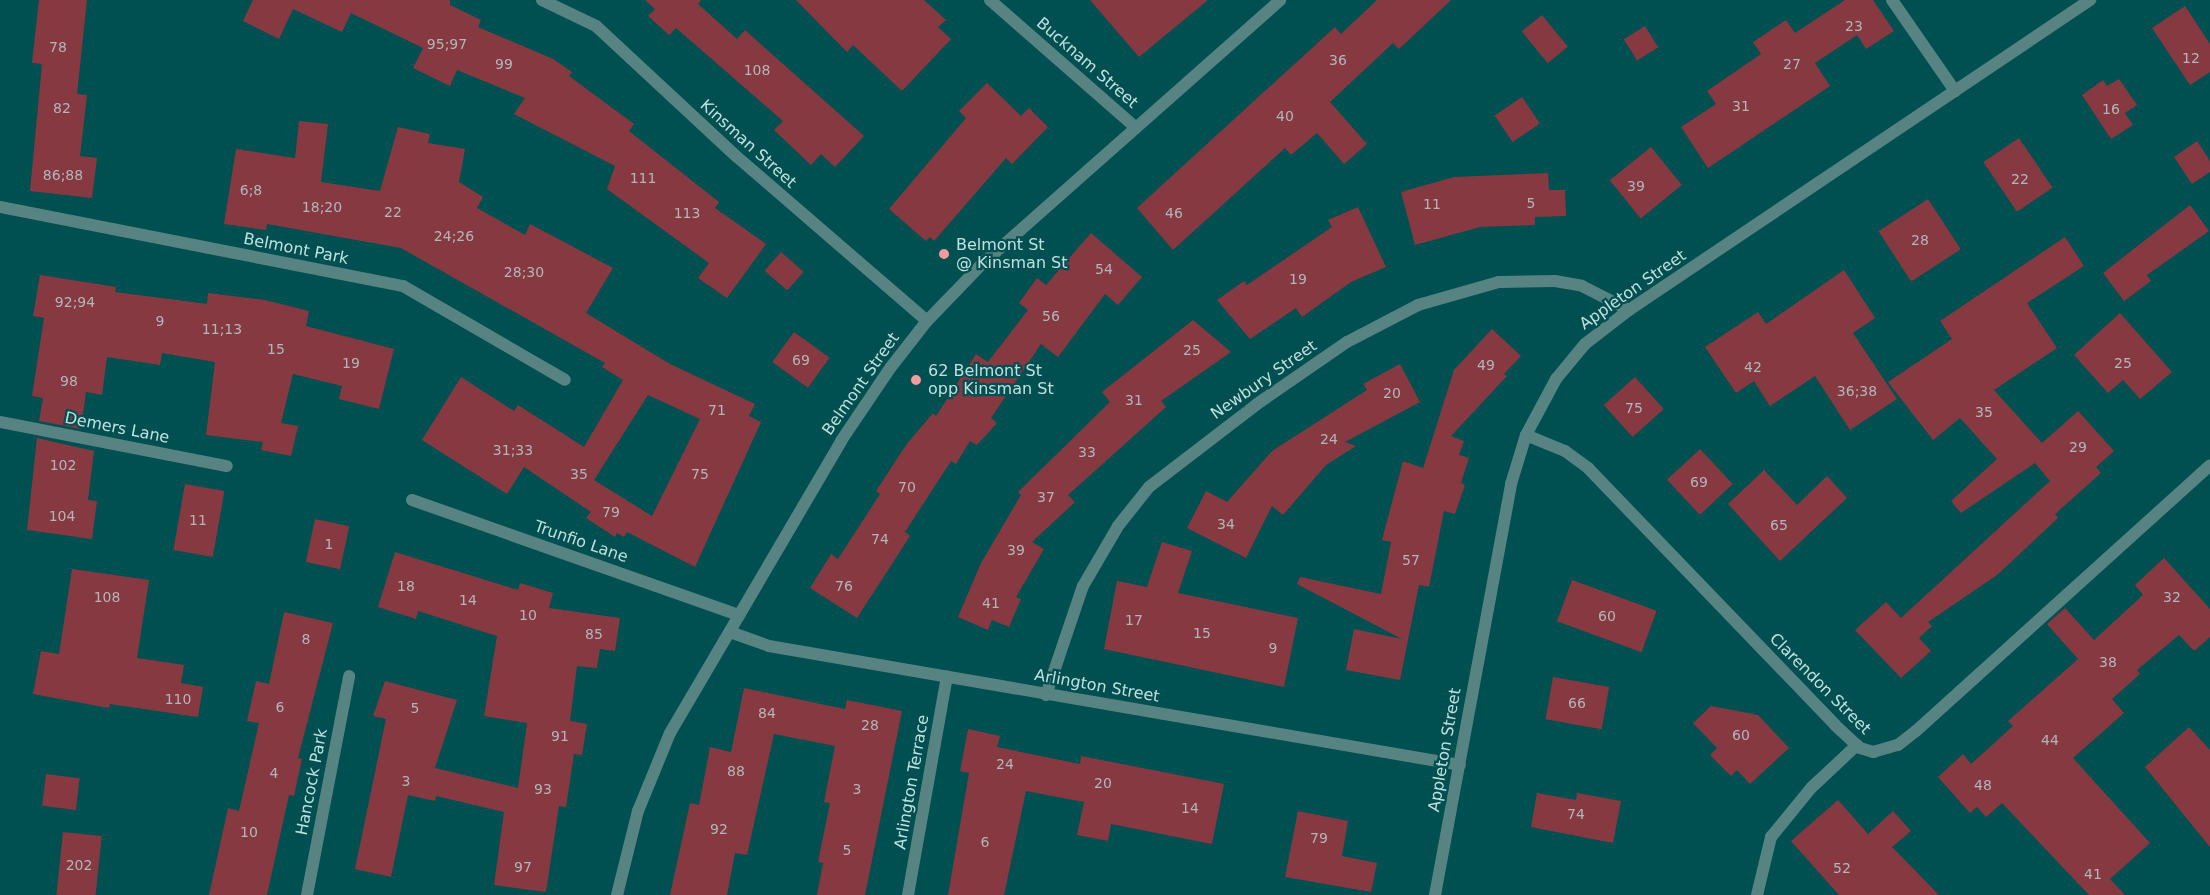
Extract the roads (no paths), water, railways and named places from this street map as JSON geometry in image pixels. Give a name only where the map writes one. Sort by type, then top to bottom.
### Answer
[{"type":"street","name":"Kinsman Street","points":[[542,0],[596,26],[736,156],[927,321]]},
{"type":"street","name":"Bucknam Street","points":[[990,0],[1136,128]]},
{"type":"street","name":"Belmont Street","points":[[617,895],[638,811],[656,764],[841,441],[927,321],[982,264],[1280,0]]},
{"type":"street","points":[[1892,0],[1956,91]]},
{"type":"street","name":"Appleton Street","points":[[1435,895],[1501,530],[1526,435],[1546,393],[1572,358],[1629,310],[2090,0]]},
{"type":"street","name":"Belmont Park","points":[[0,207],[403,286],[565,380]]},
{"type":"street","name":"Newbury Street","points":[[1046,695],[1083,586],[1111,536],[1137,501],[1183,458],[1347,342],[1418,305],[1499,282],[1555,281],[1582,286],[1629,310]]},
{"type":"street","name":"Demers Lane","points":[[0,423],[227,466]]},
{"type":"street","name":"Clarendon Street","points":[[1526,435],[1565,451],[1588,468],[1857,745],[1869,752],[1883,751],[1916,731],[2210,465]]},
{"type":"street","name":"Trunfio Lane","points":[[412,500],[740,615]]},
{"type":"street","name":"Arlington Street","points":[[730,632],[769,646],[1460,765]]},
{"type":"street","name":"Hancock Park","points":[[307,895],[349,676]]},
{"type":"street","name":"Arlington Terrace","points":[[908,895],[947,676]]},
{"type":"street","points":[[1757,895],[1771,837],[1811,788],[1857,745]]},
{"type":"place","name":"Belmont St @ Kinsman St","points":[[944,254]]},
{"type":"place","name":"62 Belmont St opp Kinsman St","points":[[916,380]]}]
